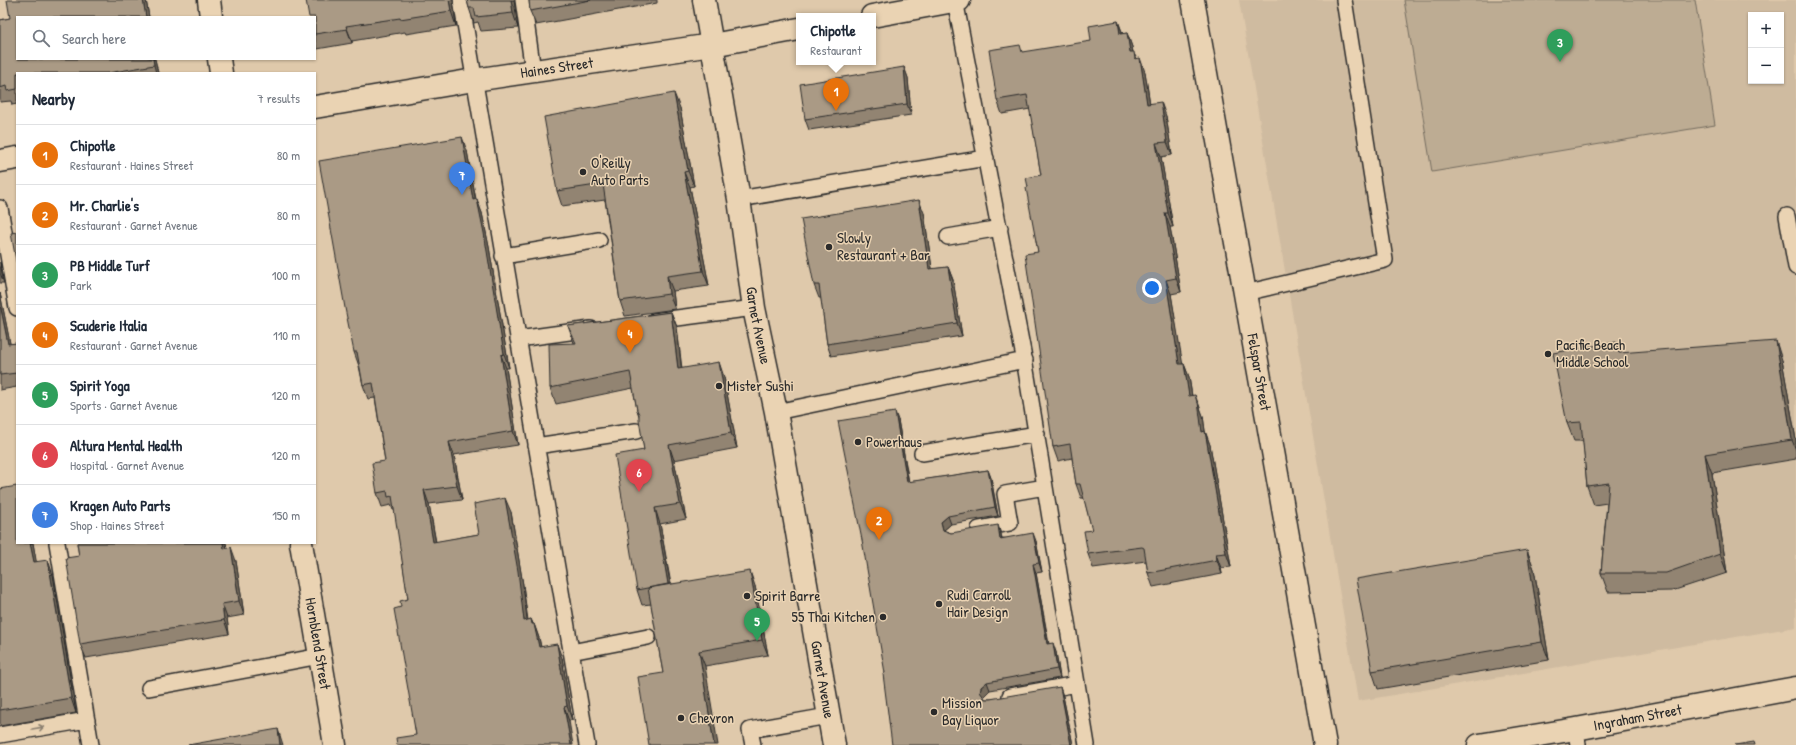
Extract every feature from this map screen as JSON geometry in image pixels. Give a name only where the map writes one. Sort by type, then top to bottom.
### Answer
[{"type":"street","points":[[208,0],[212,16]]},
{"type":"street","name":"Garnet Avenue","points":[[704,0],[739,200],[754,308],[776,412],[834,745]]},
{"type":"street","points":[[876,15],[957,0]]},
{"type":"street","name":"Felspar Street","points":[[1193,0],[1325,745]]},
{"type":"street","name":"Haines Street","points":[[316,107],[474,80],[712,45],[796,30]]},
{"type":"street","points":[[219,60],[221,72]]},
{"type":"street","points":[[0,161],[16,158]]},
{"type":"street","name":"Hornblend Street","points":[[301,544],[335,745]]},
{"type":"street","name":"Ingraham Street","points":[[1478,745],[1577,737],[1796,688]]},
{"type":"lane","points":[[460,0],[587,745]]},
{"type":"lane","points":[[523,0],[533,71]]},
{"type":"lane","points":[[957,0],[1025,360],[1087,745]]},
{"type":"lane","points":[[1244,293],[1385,260],[1344,0]]},
{"type":"lane","points":[[739,200],[986,158]]},
{"type":"lane","points":[[0,208],[16,302]]},
{"type":"lane","points":[[1787,216],[1796,268]]},
{"type":"lane","points":[[948,237],[1000,228]]},
{"type":"lane","points":[[503,256],[598,240]]},
{"type":"lane","points":[[644,322],[754,308]]},
{"type":"lane","points":[[518,339],[604,327]]},
{"type":"lane","points":[[776,412],[1025,360]]},
{"type":"lane","points":[[536,446],[636,432]]},
{"type":"lane","points":[[922,453],[1036,434]]},
{"type":"lane","points":[[967,531],[1010,523],[1005,494],[1045,488]]},
{"type":"lane","points":[[57,544],[91,745]]},
{"type":"lane","points":[[571,652],[648,637]]},
{"type":"lane","points":[[149,688],[320,656]]},
{"type":"lane","points":[[1000,698],[1077,684]]},
{"type":"lane","points":[[753,745],[750,730],[828,716]]},
{"type":"lane","points":[[0,735],[87,720]]},
{"type":"shaded area","name":"Pacific Beach Middle School","points":[[1239,0],[1796,0],[1796,627],[1358,701]]},
{"type":"shaded area","points":[[1404,0],[1695,0],[1715,125],[1432,172]]},
{"type":"building","points":[[7,0],[143,0],[146,16],[16,16],[16,60],[153,60],[154,65],[114,72],[16,72],[16,89],[7,91],[6,86],[0,88],[0,20],[10,18]]},
{"type":"building","points":[[306,0],[449,0],[451,11],[346,26],[347,29],[316,34],[316,16],[309,16]]},
{"type":"building","points":[[467,0],[511,0],[513,13],[476,17],[474,8],[469,8]]},
{"type":"building","points":[[529,0],[591,0],[530,11]]},
{"type":"building","points":[[1118,21],[1120,34],[1127,33],[1130,52],[1134,52],[1135,59],[1140,58],[1147,104],[1161,102],[1167,142],[1156,143],[1168,213],[1165,213],[1176,278],[1166,280],[1179,364],[1184,364],[1189,396],[1195,395],[1198,402],[1202,432],[1205,431],[1226,553],[1216,554],[1217,560],[1148,573],[1144,548],[1142,547],[1088,554],[1084,531],[1092,530],[1080,484],[1076,484],[1070,444],[1053,447],[1025,254],[1038,252],[1026,188],[1028,187],[1026,178],[1041,175],[1027,95],[997,100],[989,50],[1020,45],[1022,52],[1091,41],[1089,26]]},
{"type":"building","points":[[904,67],[907,104],[805,119],[800,84]]},
{"type":"building","points":[[674,93],[688,171],[684,172],[703,271],[667,276],[669,294],[620,301],[603,184],[557,191],[544,117]]},
{"type":"building","points":[[462,137],[473,200],[477,199],[484,233],[504,354],[501,355],[513,431],[449,442],[457,486],[424,490],[433,542],[479,534],[474,504],[505,498],[518,571],[524,621],[531,619],[532,624],[534,624],[539,647],[557,644],[567,706],[564,707],[571,745],[397,745],[396,738],[416,735],[394,609],[401,607],[400,601],[408,599],[392,496],[388,497],[387,491],[377,493],[372,463],[385,461],[373,383],[363,385],[357,352],[354,352],[319,161]]},
{"type":"building","points":[[919,200],[929,269],[948,267],[957,323],[827,344],[819,285],[814,285],[801,219]]},
{"type":"building","points":[[16,232],[16,260],[11,233]]},
{"type":"building","points":[[0,304],[8,344],[16,343],[16,373],[0,375]]},
{"type":"building","points":[[671,312],[678,369],[719,362],[731,433],[669,445],[680,504],[655,508],[668,584],[637,590],[615,455],[644,450],[639,414],[630,372],[550,388],[549,344],[576,343],[568,326]]},
{"type":"building","points":[[1776,341],[1792,440],[1705,454],[1720,554],[1666,573],[1601,573],[1609,483],[1587,486],[1581,422],[1567,423],[1553,353],[1616,342],[1619,353]]},
{"type":"building","points":[[895,412],[907,482],[988,470],[995,507],[948,516],[941,522],[943,530],[951,533],[998,525],[1000,539],[1033,533],[1039,563],[1033,564],[1047,644],[1053,643],[1057,669],[987,682],[981,687],[980,692],[985,699],[990,699],[1060,687],[1071,745],[892,745],[883,674],[885,673],[862,540],[838,421]]},
{"type":"building","points":[[16,486],[16,544],[30,544],[34,562],[48,560],[71,698],[0,710],[0,489]]},
{"type":"building","points":[[77,544],[223,544],[224,549],[231,547],[239,601],[222,604],[224,620],[80,644],[66,558],[79,556]]},
{"type":"building","points":[[1527,550],[1542,642],[1372,671],[1356,579]]},
{"type":"building","points":[[750,571],[762,640],[699,651],[714,745],[649,745],[638,677],[663,673],[648,588]]},
{"type":"building","points":[[278,729],[280,745],[188,745]]},
{"type":"building","points":[[1754,742],[1755,745],[1735,745]]},
{"type":"place","name":"PB Middle Turf","points":[[1560,62]]},
{"type":"place","name":"Chipotle","points":[[836,111]]},
{"type":"place","name":"O'Reilly Auto Parts","points":[[583,172]]},
{"type":"place","name":"Kragen Auto Parts","points":[[462,195]]},
{"type":"place","name":"Slowly Restaurant + Bar","points":[[829,247]]},
{"type":"place","name":"Scuderie Italia","points":[[630,353]]},
{"type":"place","name":"Pacific Beach Middle School","points":[[1548,354]]},
{"type":"place","name":"Mister Sushi","points":[[719,386]]},
{"type":"place","name":"Powerhaus","points":[[858,442]]},
{"type":"place","name":"Altura Mental Health","points":[[639,492]]},
{"type":"place","name":"Mr. Charlie's","points":[[879,540]]},
{"type":"place","name":"Spirit Barre","points":[[747,596]]},
{"type":"place","name":"Rudi Carroll Hair Design","points":[[939,604]]},
{"type":"place","name":"55 Thai Kitchen","points":[[883,617]]},
{"type":"place","name":"Spirit Yoga","points":[[757,641]]},
{"type":"place","name":"Mission Bay Liquor","points":[[934,712]]},
{"type":"place","name":"Chevron","points":[[681,718]]}]
